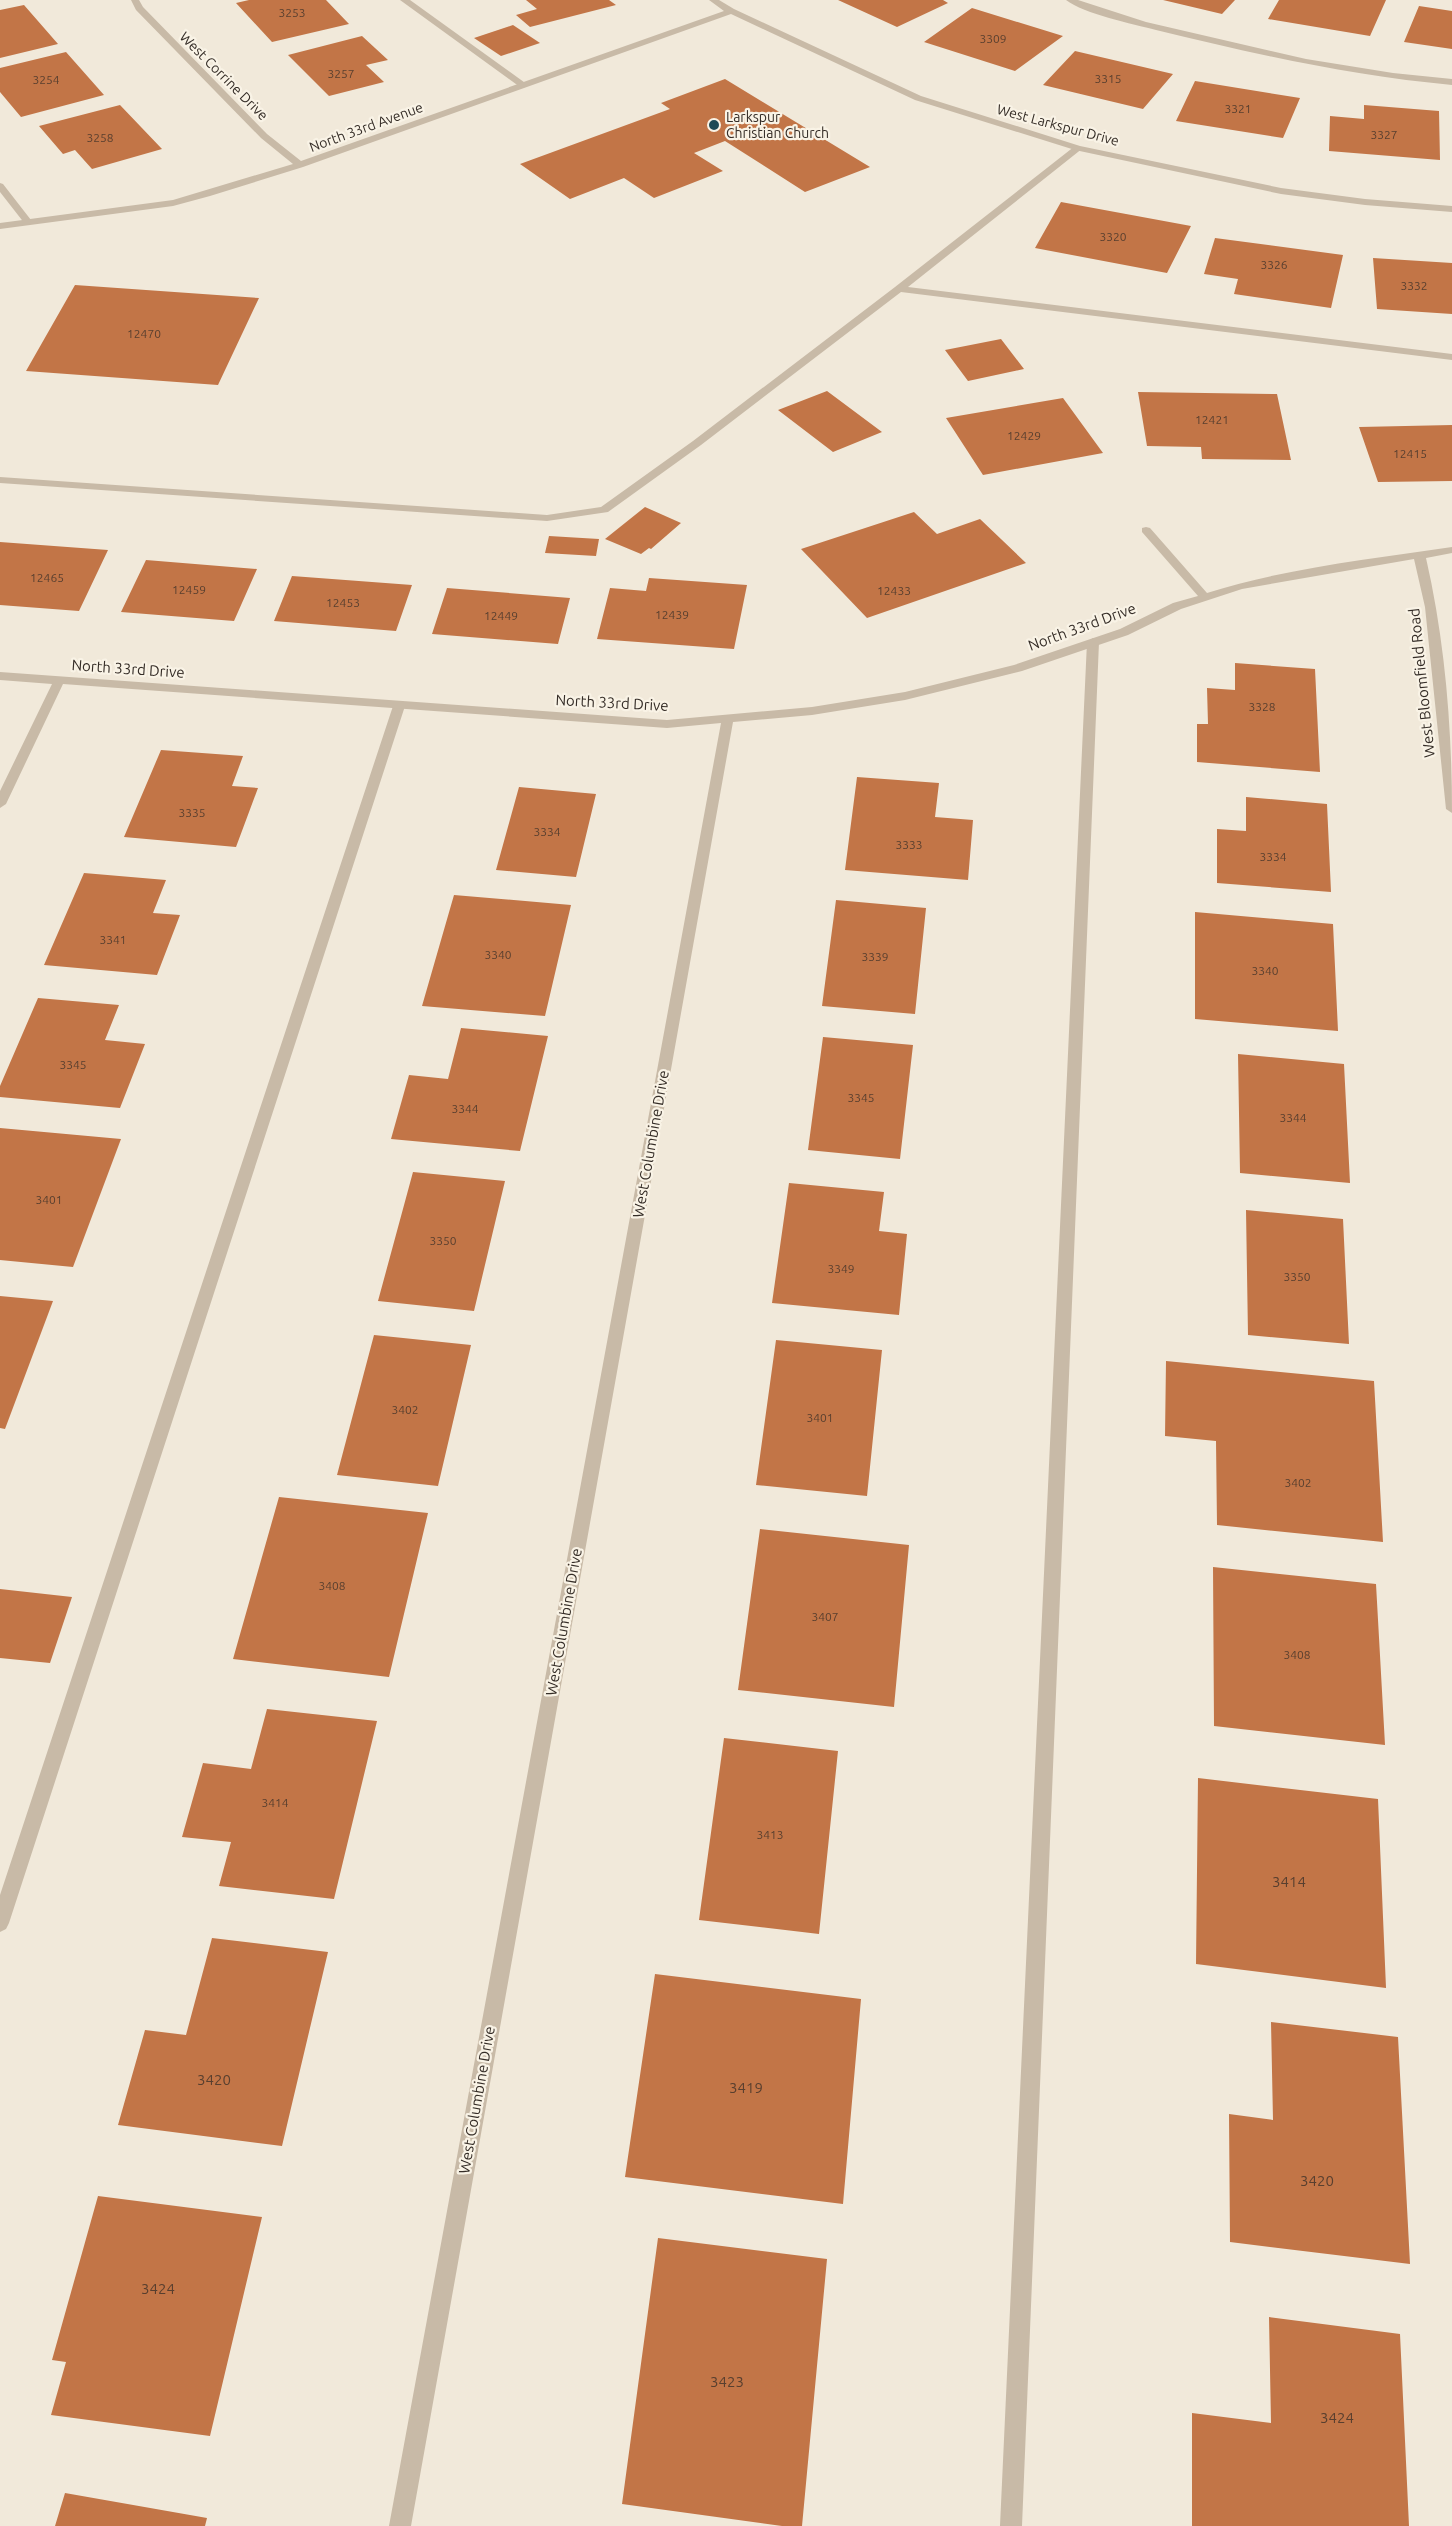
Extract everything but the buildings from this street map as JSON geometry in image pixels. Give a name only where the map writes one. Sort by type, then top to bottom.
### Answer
[{"type":"street","name":"West Corrine Drive","points":[[135,0],[139,8],[264,136],[300,165]]},
{"type":"street","points":[[404,0],[523,85]]},
{"type":"street","name":"West Larkspur Drive","points":[[713,0],[731,11],[918,98],[1078,148],[1281,190],[1365,202],[1452,209]]},
{"type":"street","points":[[1070,0],[1131,22],[1286,58],[1452,82]]},
{"type":"street","name":"North 33rd Avenue","points":[[0,226],[173,202],[207,194],[300,165],[731,11]]},
{"type":"street","points":[[0,480],[547,518],[604,510],[698,443],[1078,148]]},
{"type":"street","points":[[0,186],[28,222]]},
{"type":"street","points":[[899,289],[1452,357]]},
{"type":"street","points":[[1146,530],[1205,597]]},
{"type":"street","name":"North 33rd Drive","points":[[0,676],[668,724],[812,711],[905,696],[1018,668],[1125,632],[1177,606],[1240,586],[1317,570],[1452,550]]},
{"type":"street","name":"West Bloomfield Road","points":[[1419,555],[1431,607],[1452,809]]},
{"type":"street","points":[[1011,2526],[1093,642]]},
{"type":"street","points":[[0,804],[59,681]]},
{"type":"street","points":[[0,1923],[399,706]]},
{"type":"street","name":"West Columbine Drive","points":[[400,2526],[728,718]]},
{"type":"place","name":"Larkspur Christian Church","points":[[714,125]]}]
